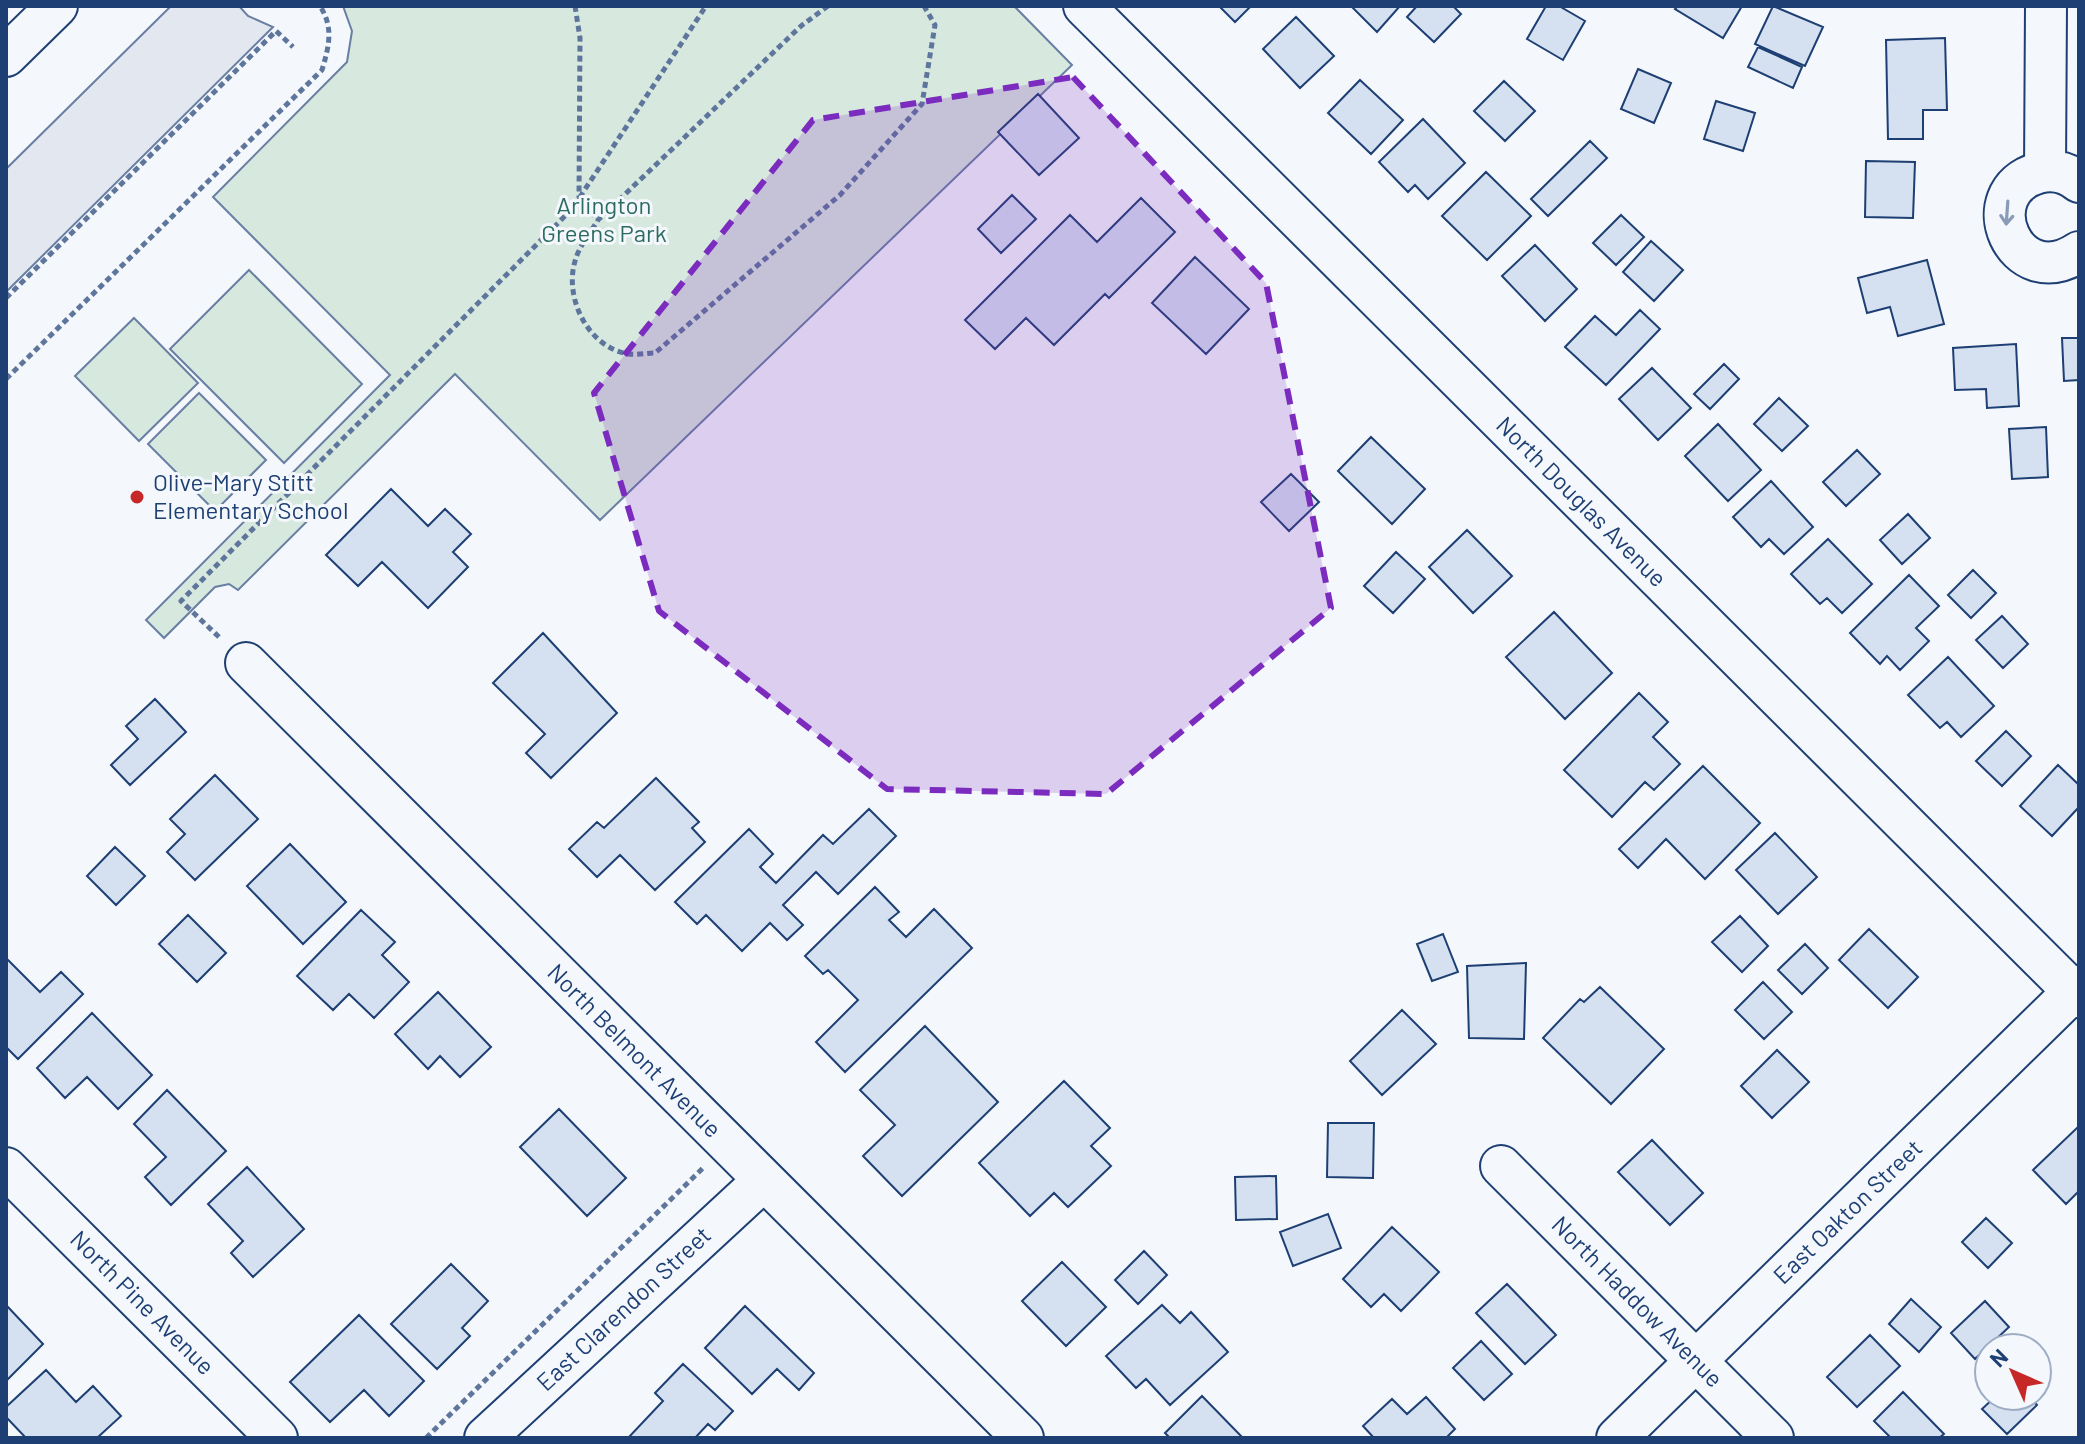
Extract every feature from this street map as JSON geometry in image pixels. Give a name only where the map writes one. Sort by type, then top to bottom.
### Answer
[{"type":"street","points":[[6,56],[57,6]]},
{"type":"street","name":"North Douglas Avenue","points":[[1084,6],[2077,992]]},
{"type":"street","points":[[2046,6],[2062,176],[2030,175],[2008,198],[2006,229],[2012,243],[2038,261],[2053,263],[2079,252]]},
{"type":"street","name":"North Belmont Avenue","points":[[246,663],[1023,1438]]},
{"type":"street","name":"East Oakton Street","points":[[1617,1438],[2077,992]]},
{"type":"street","name":"North Haddow Avenue","points":[[1501,1166],[1773,1438]]},
{"type":"street","name":"North Pine Avenue","points":[[6,1168],[277,1438]]},
{"type":"street","name":"East Clarendon Street","points":[[485,1438],[764,1180]]},
{"type":"path","points":[[6,379],[322,70],[330,34],[329,21],[320,6]]},
{"type":"path","points":[[575,6],[580,38],[579,197],[598,220]]},
{"type":"path","points":[[246,663],[181,601],[572,209],[706,6]]},
{"type":"path","points":[[828,6],[801,26],[598,220],[576,259],[574,286],[580,316],[599,341],[625,354],[655,353],[840,195],[922,104],[935,25],[924,6]]},
{"type":"path","points":[[6,298],[276,31],[293,47]]},
{"type":"path","points":[[426,1438],[728,1145]]},
{"type":"highlighted area","points":[[1073,77],[1266,283],[1331,608],[1106,794],[887,789],[659,611],[594,393],[813,120]]},
{"type":"green space","name":"Arlington Greens Park","points":[[343,6],[1014,6],[1072,65],[600,520],[455,374],[238,590],[229,584],[215,587],[164,638],[146,620],[390,375],[213,197],[347,62],[352,31]]},
{"type":"green space","points":[[249,270],[362,384],[284,463],[170,349]]},
{"type":"green space","points":[[134,318],[198,383],[139,441],[75,376]]},
{"type":"green space","points":[[199,393],[266,460],[215,511],[148,444]]},
{"type":"shaded area","points":[[171,6],[239,6],[248,16],[273,27],[6,292],[6,169]]},
{"type":"building","points":[[1219,6],[1251,6],[1235,22]]},
{"type":"building","points":[[1351,6],[1400,6],[1377,32]]},
{"type":"building","points":[[1417,6],[1453,6],[1461,14],[1434,42],[1407,17]]},
{"type":"building","points":[[1546,6],[1559,6],[1585,21],[1563,60],[1527,39]]},
{"type":"building","points":[[1678,6],[1742,6],[1723,38],[1675,9]]},
{"type":"building","points":[[1773,6],[1823,27],[1805,66],[1755,44]]},
{"type":"building","points":[[1296,17],[1334,56],[1300,88],[1263,49]]},
{"type":"building","points":[[1945,38],[1947,110],[1923,110],[1923,139],[1888,139],[1886,40]]},
{"type":"building","points":[[1758,47],[1802,67],[1793,88],[1748,67]]},
{"type":"building","points":[[1638,69],[1671,83],[1654,123],[1621,109]]},
{"type":"building","points":[[1360,80],[1403,120],[1371,154],[1328,113]]},
{"type":"building","points":[[1504,81],[1535,111],[1505,141],[1474,111]]},
{"type":"building","points":[[1038,94],[1079,138],[1039,175],[998,132]]},
{"type":"building","points":[[1716,101],[1755,113],[1743,151],[1704,139]]},
{"type":"building","points":[[1423,119],[1465,163],[1428,199],[1415,185],[1408,192],[1379,162]]},
{"type":"building","points":[[1590,141],[1607,158],[1548,216],[1531,199]]},
{"type":"building","points":[[1866,161],[1915,162],[1913,218],[1865,217]]},
{"type":"building","points":[[1486,172],[1531,216],[1487,260],[1442,216]]},
{"type":"building","points":[[1012,195],[1036,219],[1001,253],[978,229]]},
{"type":"building","points":[[1141,198],[1175,232],[1109,298],[1105,294],[1054,345],[1026,318],[995,349],[965,320],[1070,215],[1097,242]]},
{"type":"building","points":[[1621,215],[1644,237],[1616,265],[1593,243]]},
{"type":"building","points":[[1651,241],[1683,270],[1654,301],[1623,272]]},
{"type":"building","points":[[1535,245],[1577,289],[1545,321],[1502,276]]},
{"type":"building","points":[[1195,257],[1249,309],[1206,354],[1152,303]]},
{"type":"building","points":[[1927,260],[1944,324],[1898,336],[1890,307],[1867,313],[1858,278]]},
{"type":"building","points":[[1640,310],[1660,329],[1606,385],[1565,347],[1595,316],[1616,335]]},
{"type":"building","points":[[2062,338],[2079,338],[2079,380],[2064,381]]},
{"type":"building","points":[[2016,344],[2019,406],[1987,408],[1986,389],[1955,390],[1953,348]]},
{"type":"building","points":[[1724,364],[1739,379],[1710,409],[1694,394]]},
{"type":"building","points":[[1652,368],[1691,408],[1658,440],[1619,399]]},
{"type":"building","points":[[1779,398],[1808,426],[1782,451],[1754,424]]},
{"type":"building","points":[[1718,424],[1761,470],[1728,501],[1685,456]]},
{"type":"building","points":[[2046,427],[2048,477],[2012,479],[2009,429]]},
{"type":"building","points":[[1371,437],[1425,489],[1392,524],[1338,471]]},
{"type":"building","points":[[1857,450],[1880,474],[1846,506],[1823,482]]},
{"type":"building","points":[[1291,474],[1319,502],[1289,531],[1261,502]]},
{"type":"building","points":[[1771,481],[1813,527],[1784,554],[1769,539],[1761,547],[1733,517]]},
{"type":"building","points":[[391,489],[428,526],[445,509],[471,534],[453,552],[468,567],[428,608],[382,562],[358,586],[326,555]]},
{"type":"building","points":[[1908,514],[1930,538],[1902,564],[1880,540]]},
{"type":"building","points":[[1467,530],[1512,576],[1473,613],[1429,567]]},
{"type":"building","points":[[1828,539],[1872,584],[1842,613],[1827,598],[1820,604],[1791,574]]},
{"type":"building","points":[[1396,552],[1425,579],[1393,613],[1364,586]]},
{"type":"building","points":[[1973,570],[1996,593],[1971,618],[1948,595]]},
{"type":"building","points":[[1909,575],[1939,606],[1916,628],[1929,641],[1900,670],[1887,656],[1880,664],[1850,633]]},
{"type":"building","points":[[1554,612],[1612,673],[1565,719],[1506,657]]},
{"type":"building","points":[[2002,616],[2028,644],[2003,668],[1976,640]]},
{"type":"building","points":[[543,633],[617,713],[551,778],[526,753],[545,734],[493,683]]},
{"type":"building","points":[[1948,657],[1994,706],[1961,737],[1947,722],[1940,728],[1908,695]]},
{"type":"building","points":[[1639,693],[1668,722],[1653,737],[1680,764],[1654,790],[1645,782],[1612,817],[1564,770]]},
{"type":"building","points":[[155,699],[186,732],[130,785],[111,765],[138,739],[126,726]]},
{"type":"building","points":[[2006,731],[2031,756],[2002,786],[1976,761]]},
{"type":"building","points":[[2058,765],[2079,785],[2079,807],[2052,836],[2020,806]]},
{"type":"building","points":[[1703,766],[1760,823],[1705,879],[1666,839],[1638,868],[1619,849]]},
{"type":"building","points":[[215,775],[258,819],[195,880],[167,852],[185,834],[170,819]]},
{"type":"building","points":[[656,778],[699,822],[692,828],[705,842],[655,890],[620,855],[597,877],[569,849],[597,822],[604,828]]},
{"type":"building","points":[[869,809],[896,836],[838,894],[816,872],[783,905],[803,925],[787,940],[770,923],[742,951],[706,915],[697,924],[675,902],[749,829],[773,854],[760,867],[776,883],[823,835],[833,844]]},
{"type":"building","points":[[1775,833],[1817,877],[1778,914],[1736,870]]},
{"type":"building","points":[[290,844],[346,902],[303,944],[247,886]]},
{"type":"building","points":[[115,847],[145,876],[116,905],[87,876]]},
{"type":"building","points":[[875,887],[899,912],[889,920],[906,937],[934,909],[972,948],[845,1072],[816,1042],[858,1000],[828,970],[823,974],[805,956]]},
{"type":"building","points":[[361,910],[395,942],[382,955],[409,982],[374,1018],[349,994],[333,1010],[297,976]]},
{"type":"building","points":[[188,915],[226,953],[197,982],[159,944]]},
{"type":"building","points":[[1740,916],[1768,946],[1742,972],[1712,942]]},
{"type":"building","points":[[1869,929],[1918,977],[1888,1008],[1839,960]]},
{"type":"building","points":[[1443,934],[1458,972],[1432,981],[1417,944]]},
{"type":"building","points":[[1805,944],[1828,968],[1802,994],[1778,970]]},
{"type":"building","points":[[6,958],[40,992],[61,972],[83,994],[18,1059],[6,1047]]},
{"type":"building","points":[[1526,963],[1524,1039],[1469,1038],[1467,966]]},
{"type":"building","points":[[1763,982],[1792,1012],[1764,1039],[1735,1010]]},
{"type":"building","points":[[1600,987],[1664,1049],[1611,1104],[1543,1038],[1580,999],[1584,1002]]},
{"type":"building","points":[[438,992],[491,1047],[460,1077],[440,1056],[428,1069],[395,1034]]},
{"type":"building","points":[[1402,1010],[1436,1044],[1382,1095],[1350,1061]]},
{"type":"building","points":[[92,1013],[152,1075],[118,1109],[87,1077],[65,1098],[37,1068]]},
{"type":"building","points":[[925,1026],[998,1102],[902,1196],[863,1156],[895,1125],[860,1090]]},
{"type":"building","points":[[1777,1050],[1809,1082],[1772,1118],[1741,1086]]},
{"type":"building","points":[[1064,1081],[1110,1128],[1091,1146],[1111,1166],[1068,1207],[1054,1193],[1030,1216],[979,1163]]},
{"type":"building","points":[[167,1090],[226,1151],[171,1205],[145,1177],[166,1157],[134,1124]]},
{"type":"building","points":[[559,1109],[626,1178],[587,1216],[520,1147]]},
{"type":"building","points":[[1328,1123],[1374,1123],[1373,1178],[1327,1177]]},
{"type":"building","points":[[2079,1126],[2079,1191],[2066,1204],[2033,1170]]},
{"type":"building","points":[[1652,1140],[1703,1193],[1670,1225],[1618,1172]]},
{"type":"building","points":[[247,1167],[304,1229],[253,1277],[231,1253],[243,1241],[208,1204]]},
{"type":"building","points":[[1276,1176],[1277,1219],[1236,1220],[1235,1177]]},
{"type":"building","points":[[1328,1214],[1341,1248],[1293,1266],[1280,1232]]},
{"type":"building","points":[[1986,1218],[2012,1243],[1988,1268],[1962,1242]]},
{"type":"building","points":[[1392,1227],[1439,1272],[1401,1311],[1384,1294],[1371,1307],[1343,1279]]},
{"type":"building","points":[[1144,1251],[1167,1275],[1138,1304],[1115,1280]]},
{"type":"building","points":[[1062,1262],[1106,1307],[1066,1346],[1022,1301]]},
{"type":"building","points":[[451,1264],[488,1301],[462,1328],[470,1336],[437,1369],[391,1324]]},
{"type":"building","points":[[1507,1284],[1556,1335],[1525,1364],[1476,1313]]},
{"type":"building","points":[[1911,1299],[1941,1327],[1919,1352],[1889,1324]]},
{"type":"building","points":[[1985,1301],[2009,1327],[2004,1332],[1973,1332],[1973,1357],[1951,1333]]},
{"type":"building","points":[[6,1305],[43,1344],[6,1381]]},
{"type":"building","points":[[1162,1305],[1180,1323],[1191,1312],[1228,1352],[1170,1405],[1146,1379],[1136,1388],[1106,1356]]},
{"type":"building","points":[[745,1306],[814,1373],[799,1390],[777,1369],[752,1394],[705,1348]]},
{"type":"building","points":[[359,1315],[424,1381],[389,1416],[364,1390],[330,1422],[290,1382]]},
{"type":"building","points":[[1870,1335],[1900,1366],[1857,1407],[1827,1377]]},
{"type":"building","points":[[1481,1341],[1512,1374],[1484,1400],[1453,1368]]},
{"type":"building","points":[[683,1364],[733,1411],[715,1430],[708,1424],[695,1438],[628,1438],[663,1401],[655,1393]]},
{"type":"building","points":[[46,1370],[76,1402],[93,1386],[121,1416],[97,1438],[26,1438],[6,1417],[6,1407]]},
{"type":"building","points":[[1903,1392],[1944,1434],[1939,1438],[1891,1438],[1874,1421]]},
{"type":"building","points":[[1202,1396],[1243,1438],[1170,1438],[1165,1433]]},
{"type":"building","points":[[1426,1397],[1455,1429],[1446,1438],[1374,1438],[1363,1426],[1392,1399],[1407,1414]]},
{"type":"building","points":[[1985,1412],[2030,1412],[2007,1434]]},
{"type":"place","name":"Olive-Mary Stitt Elementary School","points":[[137,497]]}]
